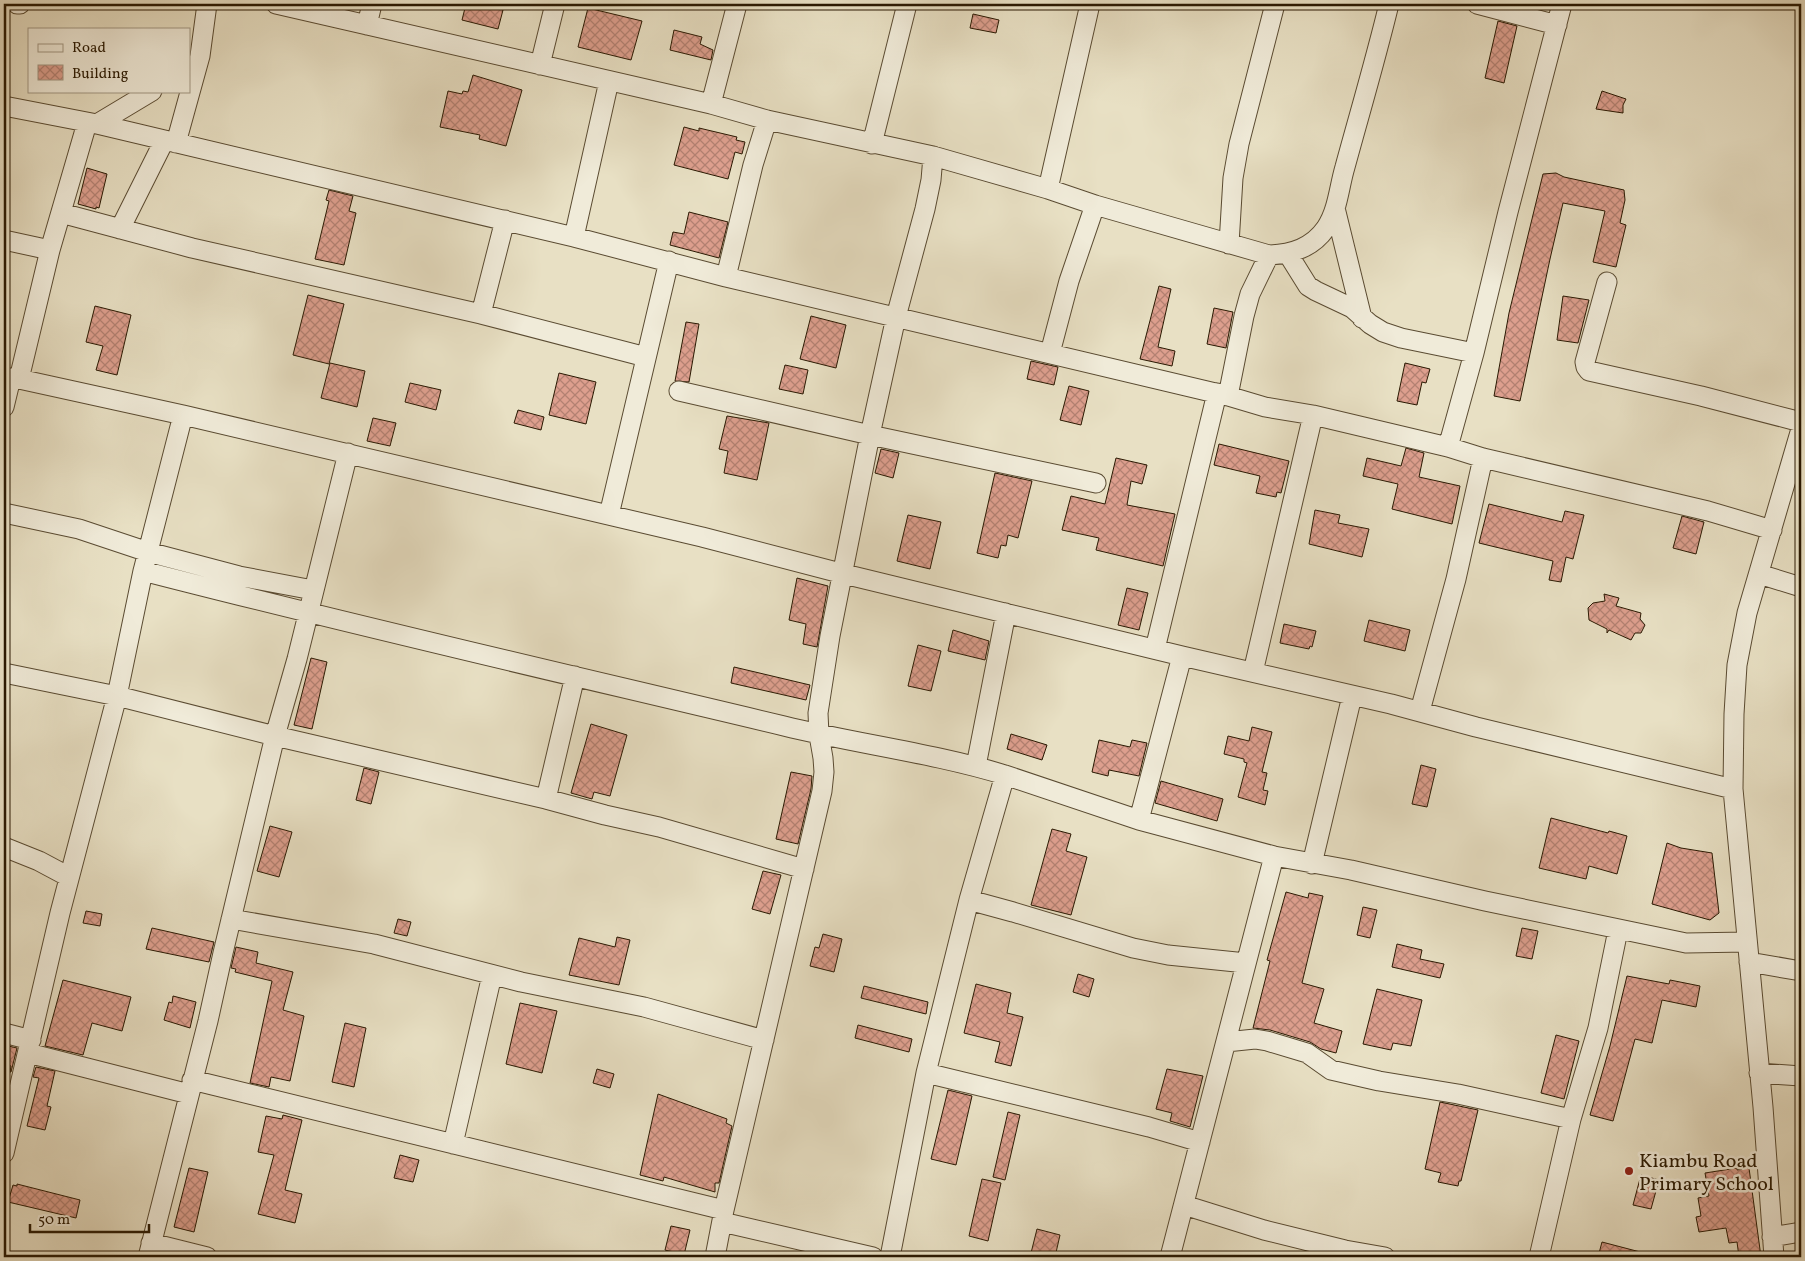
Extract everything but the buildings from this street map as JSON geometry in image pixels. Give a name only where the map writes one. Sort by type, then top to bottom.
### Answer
[{"type":"street","points":[[193,68],[208,4]]},
{"type":"street","points":[[276,4],[711,104],[767,120],[933,156],[1229,244],[1279,255],[1304,248],[1326,229],[1335,208],[1389,4]]},
{"type":"street","points":[[367,25],[372,4]]},
{"type":"street","points":[[540,64],[555,4]]},
{"type":"street","points":[[711,104],[737,4]]},
{"type":"street","points":[[872,144],[907,4]]},
{"type":"street","points":[[1048,189],[1090,4]]},
{"type":"street","points":[[1229,244],[1233,178],[1239,144],[1275,4]]},
{"type":"street","points":[[1477,4],[1558,25]]},
{"type":"street","points":[[1448,447],[1474,353],[1508,212],[1562,4]]},
{"type":"street","points":[[574,237],[609,81]]},
{"type":"street","points":[[4,407],[61,213],[92,124],[150,92]]},
{"type":"street","points":[[120,229],[170,142],[186,92]]},
{"type":"street","points":[[4,106],[92,124],[505,220],[726,277],[1222,394],[1265,407],[1313,415],[1448,447],[1483,458],[1708,511],[1772,530]]},
{"type":"street","points":[[726,277],[753,166],[767,120]]},
{"type":"street","points":[[715,1257],[823,782],[823,758],[818,713],[830,636],[844,574],[870,435],[896,317],[925,209],[931,180],[933,156]]},
{"type":"street","points":[[1050,353],[1069,281],[1095,205]]},
{"type":"street","points":[[1335,208],[1362,318]]},
{"type":"street","points":[[61,213],[248,261],[481,314],[646,357]]},
{"type":"street","points":[[481,314],[505,220]]},
{"type":"street","points":[[4,240],[50,250]]},
{"type":"street","points":[[1279,255],[1308,286],[1352,308],[1362,318],[1383,332],[1400,338],[1474,353]]},
{"type":"street","points":[[1155,649],[1250,294],[1279,255]]},
{"type":"street","points":[[609,515],[669,261]]},
{"type":"street","points":[[1607,282],[1585,362],[1589,372],[1701,396],[1801,422]]},
{"type":"street","points":[[11,378],[183,414],[702,537],[844,574],[1732,789]]},
{"type":"street","points":[[679,392],[1096,483]]},
{"type":"street","points":[[4,1153],[69,877],[116,696],[143,571],[183,414]]},
{"type":"street","points":[[1253,672],[1313,415]]},
{"type":"street","points":[[1774,1257],[1759,1073],[1732,789],[1738,665],[1747,614],[1801,429]]},
{"type":"street","points":[[207,1257],[149,1250],[208,1022],[275,736],[297,658],[348,453]]},
{"type":"street","points":[[1420,712],[1456,579],[1483,458]]},
{"type":"street","points":[[4,513],[78,529],[148,552],[239,576],[313,590]]},
{"type":"street","points":[[143,571],[308,613],[819,735],[976,766],[1139,820],[1274,856],[1351,870],[1618,930],[1686,943],[1747,942]]},
{"type":"street","points":[[1759,574],[1801,587]]},
{"type":"street","points":[[976,766],[1006,613]]},
{"type":"street","points":[[1139,820],[1182,656]]},
{"type":"street","points":[[4,672],[116,696],[275,736],[546,799],[605,815],[659,826],[804,869]]},
{"type":"street","points":[[546,799],[574,676]]},
{"type":"street","points":[[1312,864],[1352,696]]},
{"type":"street","points":[[890,1257],[926,1073],[969,900],[1006,775]]},
{"type":"street","points":[[4,847],[39,861],[69,877]]},
{"type":"street","points":[[1170,1257],[1274,856]]},
{"type":"street","points":[[969,900],[1132,948],[1168,955],[1246,963]]},
{"type":"street","points":[[231,919],[374,944],[521,982],[644,1007],[764,1040]]},
{"type":"street","points":[[1539,1257],[1571,1119],[1598,1028],[1618,930]]},
{"type":"street","points":[[1749,962],[1801,971]]},
{"type":"street","points":[[453,1144],[492,975]]},
{"type":"street","points":[[4,1033],[30,1046],[191,1087],[453,1144],[873,1257]]},
{"type":"street","points":[[1226,1042],[1255,1039],[1267,1041],[1307,1053],[1331,1070],[1379,1081],[1458,1094],[1571,1119]]},
{"type":"street","points":[[926,1073],[1149,1127],[1200,1142]]},
{"type":"street","points":[[1759,1073],[1801,1076]]},
{"type":"street","points":[[1184,1205],[1264,1230],[1345,1250],[1385,1257]]},
{"type":"street","points":[[1772,1237],[1801,1232]]},
{"type":"place","name":"Kiambu Road Primary School","points":[[1629,1171]]}]
